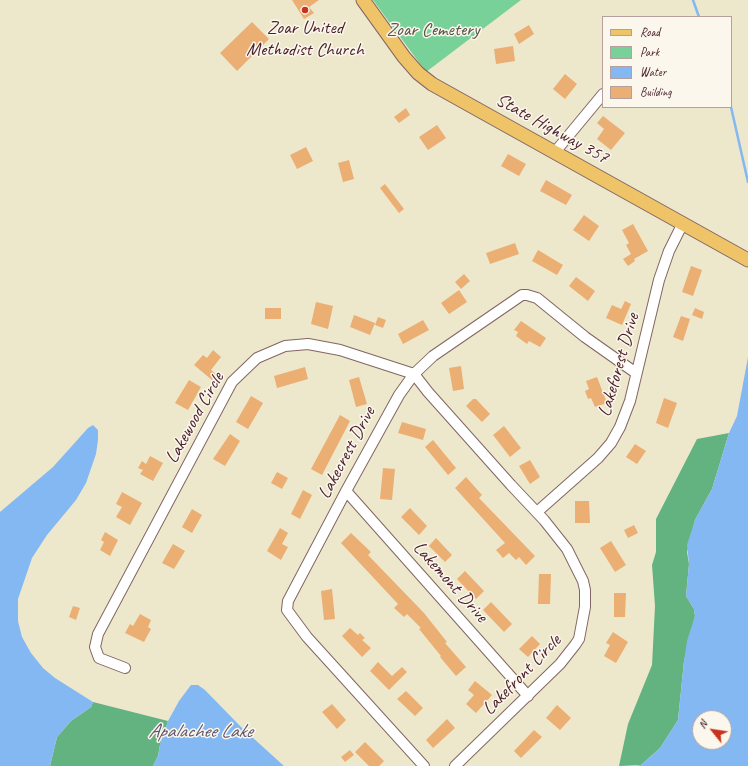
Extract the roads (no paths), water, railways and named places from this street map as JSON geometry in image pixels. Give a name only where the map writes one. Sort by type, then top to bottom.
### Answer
[{"type":"main road","name":"State Highway 357","points":[[363,0],[404,57],[425,78],[447,92],[748,260]]},
{"type":"street","points":[[555,152],[602,95]]},
{"type":"street","name":"Lakeforest Drive","points":[[537,512],[598,458],[611,443],[626,414],[659,280],[669,251],[683,223]]},
{"type":"street","name":"Lakecrest Drive","points":[[424,766],[307,637],[287,610],[287,604],[346,491],[399,395],[414,374],[433,356],[518,297],[528,295],[537,298],[586,337],[636,373]]},
{"type":"street","name":"Lakewood Circle","points":[[125,668],[99,658],[95,647],[98,634],[226,391],[240,373],[267,353],[285,346],[299,344],[340,350],[414,374]]},
{"type":"street","points":[[414,374],[480,452],[537,512]]},
{"type":"street","name":"Lakemont Drive","points":[[346,491],[528,696]]},
{"type":"street","name":"Lakefront Circle","points":[[455,766],[560,664],[578,639],[586,599],[583,581],[574,561],[537,512]]},
{"type":"water","points":[[748,357],[748,766],[635,766],[641,765],[660,748],[678,720],[687,641],[695,616],[694,609],[686,596],[689,564],[687,545],[695,520],[712,489],[729,433],[737,416]]},
{"type":"water","points":[[93,425],[98,430],[98,440],[96,454],[86,483],[76,500],[47,535],[32,558],[18,599],[18,621],[22,637],[31,653],[43,668],[55,678],[93,702],[91,707],[71,721],[57,737],[50,766],[0,766],[0,512],[53,467],[88,428]]},
{"type":"water","name":"Apalachee Lake","points":[[191,685],[198,685],[205,690],[241,727],[284,766],[153,766],[158,756],[168,721],[179,701]]},
{"type":"waterway","points":[[693,0],[699,16]]},
{"type":"waterway","points":[[731,108],[748,182]]},
{"type":"place","name":"Zoar United Methodist Church","points":[[305,10]]},
{"type":"park label","name":"Zoar Cemetery","points":[[433,30]]}]
